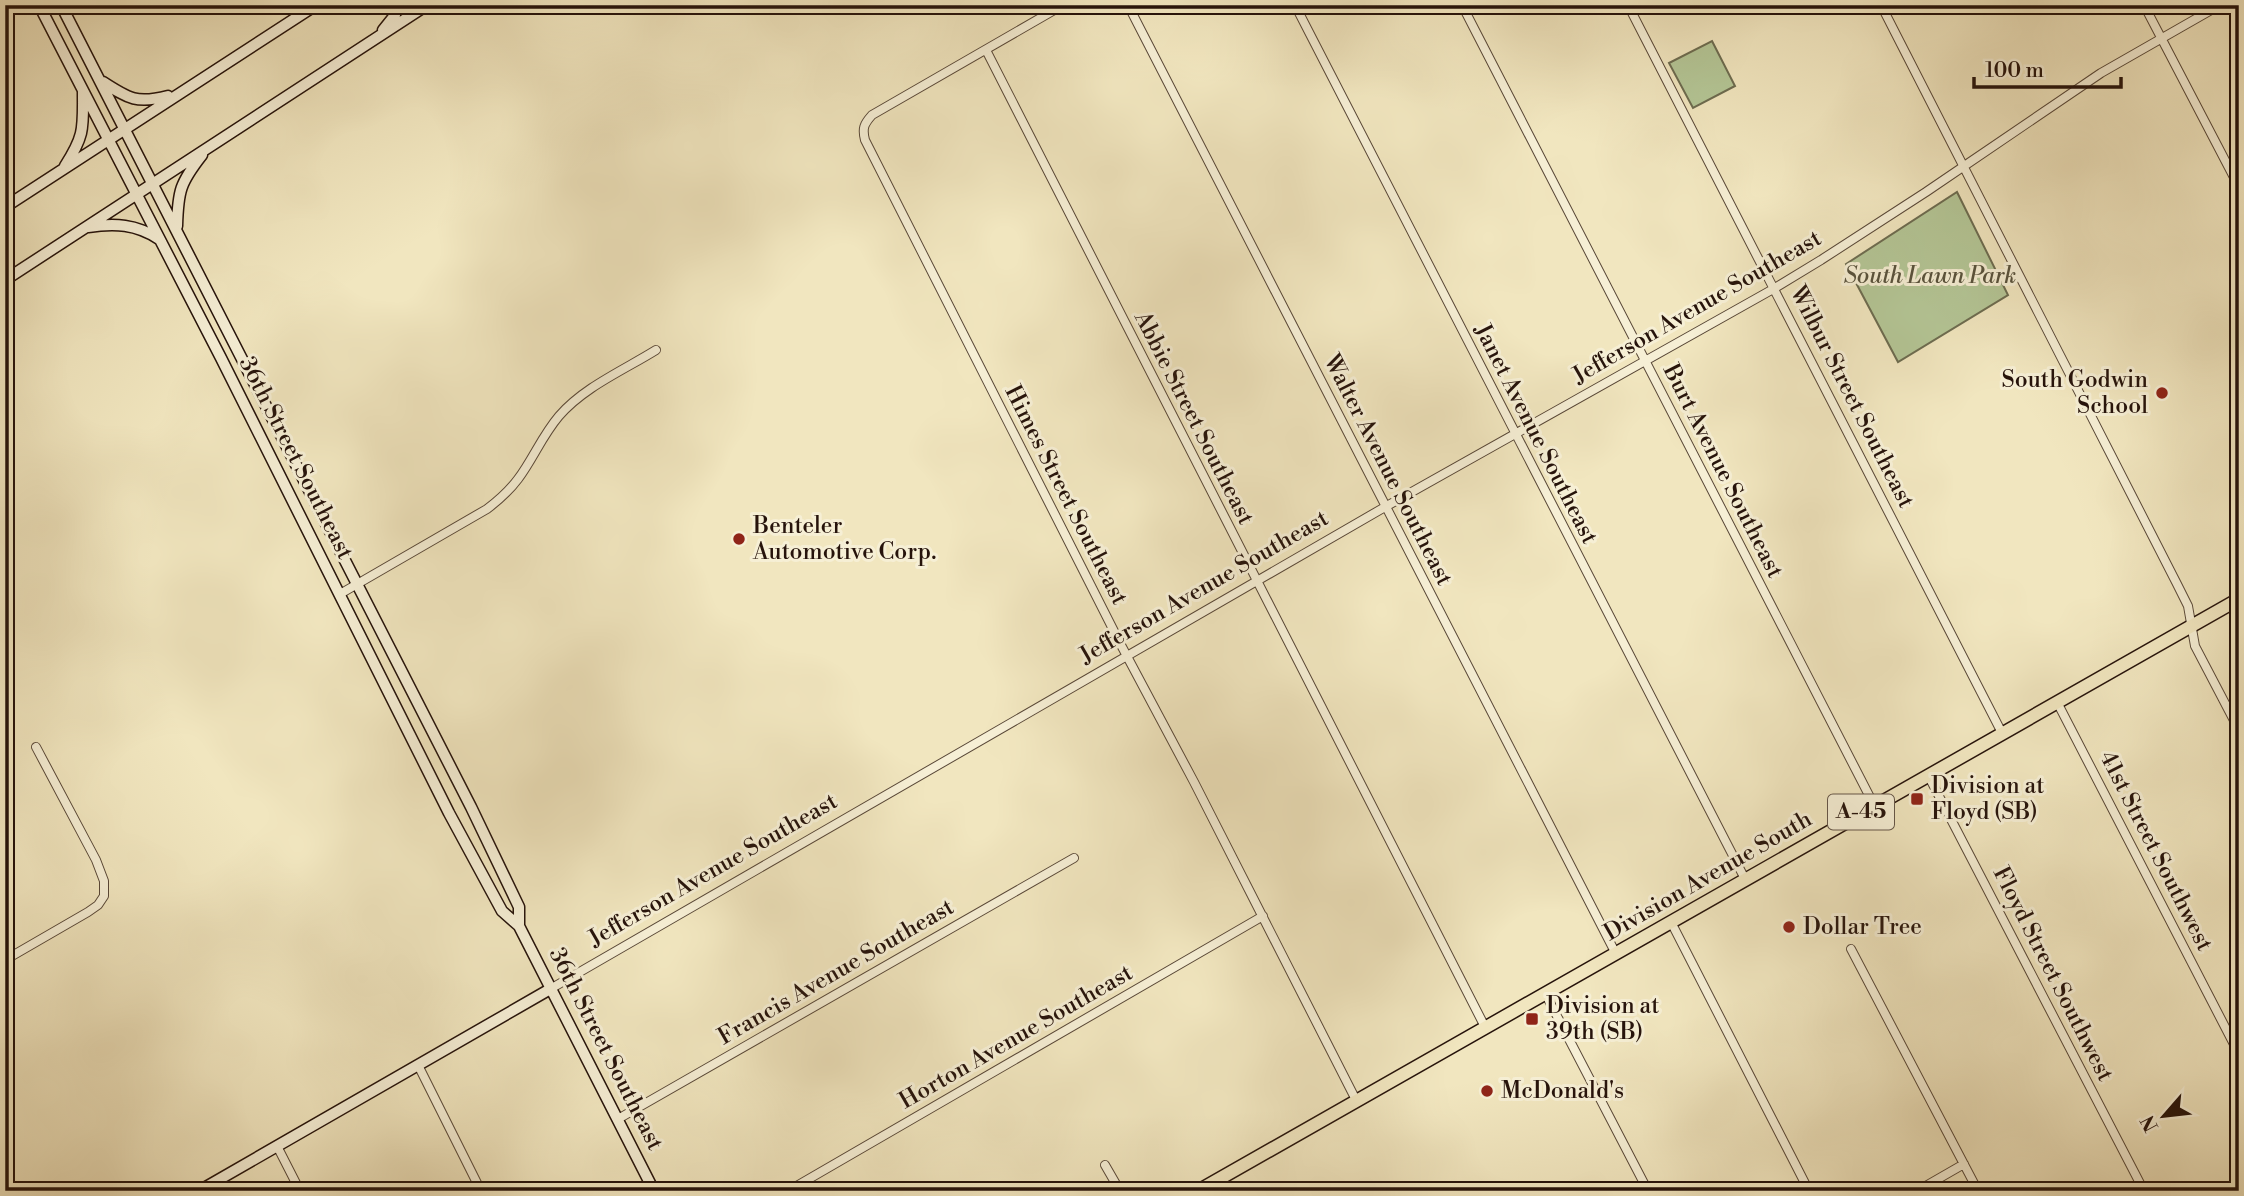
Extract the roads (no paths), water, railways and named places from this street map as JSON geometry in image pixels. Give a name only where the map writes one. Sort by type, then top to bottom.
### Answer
[{"type":"main road","name":"Division Avenue South","points":[[1198,1191],[1217,1186],[1356,1100],[2239,599]]},
{"type":"street","name":"36th Street Southeast","points":[[39,5],[110,139],[449,813],[502,911],[520,926],[654,1191]]},
{"type":"street","name":"36th Street Southeast","points":[[61,5],[506,876],[519,907],[520,926]]},
{"type":"street","points":[[5,208],[316,5]]},
{"type":"street","points":[[377,38],[395,15],[393,5]]},
{"type":"street","points":[[5,280],[427,5]]},
{"type":"street","points":[[986,50],[1063,5]]},
{"type":"street","name":"Walter Avenue Southeast","points":[[1128,5],[1615,952]]},
{"type":"street","name":"Janet Avenue Southeast","points":[[1295,5],[1745,879]]},
{"type":"street","name":"Burt Avenue Southeast","points":[[1462,5],[1874,805]]},
{"type":"street","name":"Wilbur Street Southeast","points":[[1628,5],[2002,733]]},
{"type":"street","points":[[1881,5],[2188,606],[2194,646],[2239,730]]},
{"type":"street","points":[[2144,5],[2239,187]]},
{"type":"street","name":"Jefferson Avenue Southeast","points":[[199,1191],[1385,507],[1775,288],[1963,167],[2101,73],[2220,5]]},
{"type":"street","name":"Himes Street Southeast","points":[[986,50],[872,115],[863,129],[867,146],[1356,1100]]},
{"type":"street","name":"Abbie Street Southeast","points":[[986,50],[1485,1027]]},
{"type":"street","points":[[100,80],[127,98],[155,100],[178,94]]},
{"type":"street","points":[[64,168],[79,144],[83,131],[83,89]]},
{"type":"street","points":[[177,229],[177,199],[181,187],[185,177],[206,149]]},
{"type":"street","points":[[85,227],[129,225],[145,230],[159,239]]},
{"type":"street","points":[[340,594],[487,509],[506,494],[520,477],[544,434],[561,414],[590,390],[656,350]]},
{"type":"street","name":"41st Street Southwest","points":[[2057,702],[2239,1054]]},
{"type":"street","points":[[5,960],[99,905],[104,895],[104,881],[96,860],[36,747]]},
{"type":"street","name":"Floyd Street Southwest","points":[[1928,775],[2144,1191]]},
{"type":"street","name":"Francis Avenue Southeast","points":[[618,1119],[1074,858]]},
{"type":"street","name":"Horton Avenue Southeast","points":[[788,1191],[1263,916]]},
{"type":"street","points":[[1671,922],[1809,1191]]},
{"type":"street","points":[[1851,949],[1978,1191]]},
{"type":"street","points":[[1545,993],[1648,1191]]},
{"type":"street","points":[[418,1065],[481,1191]]},
{"type":"street","points":[[277,1146],[300,1191]]},
{"type":"street","points":[[1917,1191],[1964,1164]]},
{"type":"street","points":[[1105,1165],[1120,1191]]},
{"type":"place","name":"South Godwin School","points":[[2162,393]]},
{"type":"place","name":"Benteler Automotive Corp.","points":[[739,539]]},
{"type":"place","name":"Division at Floyd (SB)","points":[[1917,799]]},
{"type":"place","name":"Dollar Tree","points":[[1789,927]]},
{"type":"place","name":"Division at 39th (SB)","points":[[1532,1019]]},
{"type":"place","name":"McDonald's","points":[[1487,1091]]},
{"type":"park label","name":"South Lawn Park","points":[[1930,276]]}]
